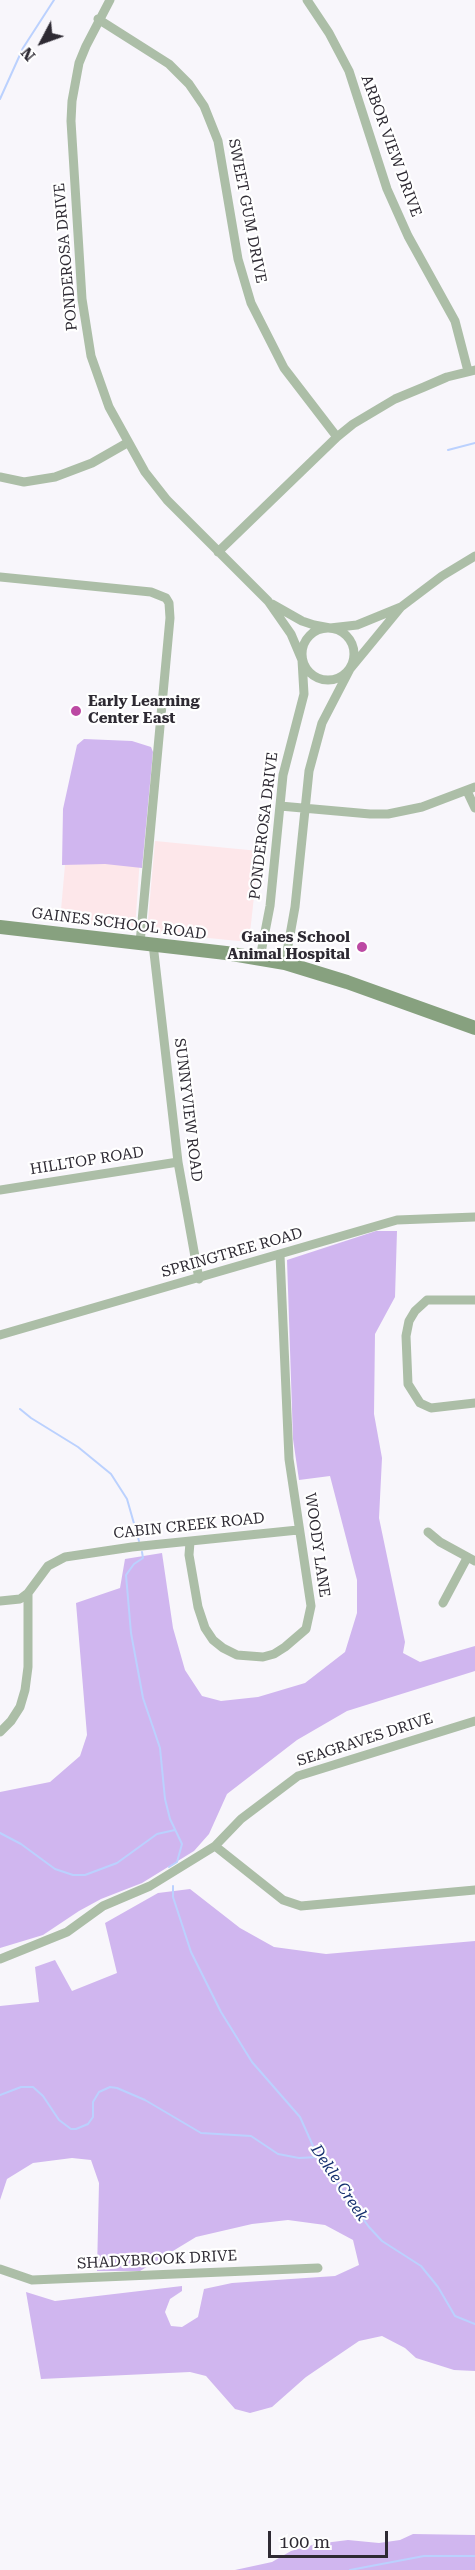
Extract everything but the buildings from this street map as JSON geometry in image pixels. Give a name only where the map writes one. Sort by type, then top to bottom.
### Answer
[{"type":"main road","name":"GAINES SCHOOL ROAD","points":[[0,927],[260,958],[285,963],[347,982],[475,1028]]},
{"type":"street","name":"PONDEROSA DRIVE","points":[[110,0],[79,63],[71,111],[82,299],[88,339],[98,376],[109,407],[127,443],[155,486],[268,601],[291,634],[302,660],[304,694],[285,766],[270,906],[260,958]]},
{"type":"street","name":"ARBOR VIEW DRIVE","points":[[307,0],[329,33],[349,71],[387,189],[408,236],[455,321],[472,371]]},
{"type":"street","name":"SWEET GUM DRIVE","points":[[99,19],[169,64],[189,84],[204,106],[218,141],[238,259],[252,303],[284,368],[337,437]]},
{"type":"street","points":[[218,552],[337,437],[362,418],[395,399],[447,377],[472,371]]},
{"type":"street","points":[[0,477],[24,482],[55,477],[92,463],[127,443]]},
{"type":"street","points":[[400,607],[344,675],[328,681],[311,675],[302,660],[304,643],[309,635],[316,630],[367,622],[400,607],[442,576],[475,556]]},
{"type":"street","name":"SUNNYVIEW ROAD","points":[[0,577],[151,592],[166,598],[169,603],[170,618],[147,944],[178,1162],[199,1279]]},
{"type":"street","name":"PONDEROSA DRIVE","points":[[268,601],[302,621],[330,628]]},
{"type":"street","points":[[285,963],[295,907],[309,771],[322,723],[354,661],[352,644],[341,631],[330,628]]},
{"type":"street","points":[[280,806],[388,814],[422,807],[471,789],[475,808]]},
{"type":"street","name":"HILLTOP ROAD","points":[[0,1190],[178,1162]]},
{"type":"street","name":"SPRINGTREE ROAD","points":[[0,1335],[397,1220],[475,1217]]},
{"type":"street","name":"WOODY LANE","points":[[190,1542],[189,1555],[198,1607],[205,1628],[213,1640],[237,1655],[263,1657],[274,1654],[297,1639],[309,1623],[311,1606],[289,1460],[280,1254]]},
{"type":"street","points":[[475,1299],[427,1300],[415,1311],[409,1321],[406,1336],[408,1384],[420,1403],[431,1408],[475,1403]]},
{"type":"street","name":"CABIN CREEK ROAD","points":[[28,1593],[48,1566],[65,1557],[298,1530]]},
{"type":"street","points":[[428,1532],[440,1542],[471,1560],[443,1604]]},
{"type":"street","points":[[0,1601],[20,1599],[28,1593]]},
{"type":"street","points":[[0,1732],[11,1722],[20,1707],[25,1690],[28,1667],[28,1593]]},
{"type":"street","name":"SEAGRAVES DRIVE","points":[[0,1959],[67,1932],[103,1906],[150,1886],[215,1846],[250,1812],[298,1776],[475,1721]]},
{"type":"street","points":[[215,1846],[283,1900],[301,1906],[475,1890]]},
{"type":"street","name":"SHADYBROOK DRIVE","points":[[0,2269],[32,2280],[318,2268]]},
{"type":"shaded area","points":[[84,739],[132,741],[151,747],[153,752],[142,868],[105,864],[62,865],[63,809],[77,745]]},
{"type":"shaded area","points":[[69,820],[142,829],[135,929],[60,921]]},
{"type":"shaded area","points":[[155,841],[259,851],[249,942],[147,932]]},
{"type":"shaded area","points":[[376,1231],[397,1231],[395,1297],[375,1334],[374,1414],[382,1458],[379,1518],[405,1642],[403,1653],[420,1662],[475,1646],[475,1671],[347,1711],[297,1740],[227,1794],[209,1834],[194,1851],[142,1883],[101,1899],[79,1911],[43,1935],[0,1948],[0,1792],[50,1782],[80,1756],[87,1735],[76,1603],[120,1588],[125,1559],[162,1553],[173,1628],[185,1670],[202,1696],[221,1701],[258,1697],[305,1683],[345,1652],[357,1613],[357,1580],[330,1476],[299,1480],[293,1439],[287,1260]]},
{"type":"shaded area","points":[[190,1889],[240,1928],[274,1947],[326,1954],[475,1941],[475,2371],[454,2370],[416,2358],[405,2348],[382,2336],[359,2341],[306,2377],[272,2407],[250,2413],[235,2409],[206,2376],[190,2372],[41,2379],[26,2292],[55,2301],[182,2286],[182,2291],[170,2299],[165,2312],[171,2326],[182,2327],[198,2317],[204,2289],[232,2283],[335,2276],[359,2265],[353,2240],[325,2225],[288,2220],[252,2224],[196,2237],[140,2271],[97,2271],[99,2183],[91,2160],[72,2158],[33,2163],[7,2179],[0,2200],[0,2006],[39,2002],[35,1967],[55,1960],[72,1991],[117,1973],[105,1923],[158,1893]]},
{"type":"shaded area","points":[[413,2534],[475,2535],[475,2570],[235,2570],[272,2562],[291,2551],[316,2544],[348,2540],[379,2543],[400,2540]]},
{"type":"waterway","points":[[0,99],[23,48],[54,0]]},
{"type":"waterway","points":[[448,450],[475,443]]},
{"type":"waterway","points":[[20,1409],[78,1447],[111,1474],[127,1499],[139,1541]]},
{"type":"waterway","points":[[142,1552],[143,1558],[134,1564],[126,1575],[131,1633],[143,1698],[160,1748],[165,1799],[170,1819],[182,1844],[177,1862],[169,1867]]},
{"type":"waterway","points":[[0,1833],[21,1844],[55,1869],[73,1875],[85,1875],[117,1863],[157,1834],[175,1830]]},
{"type":"waterway","name":"Dekle Creek","points":[[173,1886],[173,1897],[191,1952],[221,2012],[252,2062],[300,2117],[318,2157],[369,2227],[382,2241],[421,2266],[438,2287],[455,2316],[475,2324]]},
{"type":"waterway","points":[[0,2095],[21,2087],[33,2087],[43,2096],[59,2120],[71,2129],[76,2129],[88,2124],[93,2117],[93,2102],[99,2092],[110,2087],[117,2088],[145,2100],[201,2133],[251,2136],[278,2154],[299,2158],[318,2157]]},
{"type":"waterway","points":[[350,2570],[424,2556],[475,2556]]},
{"type":"place","name":"Early Learning Center East","points":[[76,711]]},
{"type":"place","name":"Gaines School Animal Hospital","points":[[362,947]]}]
